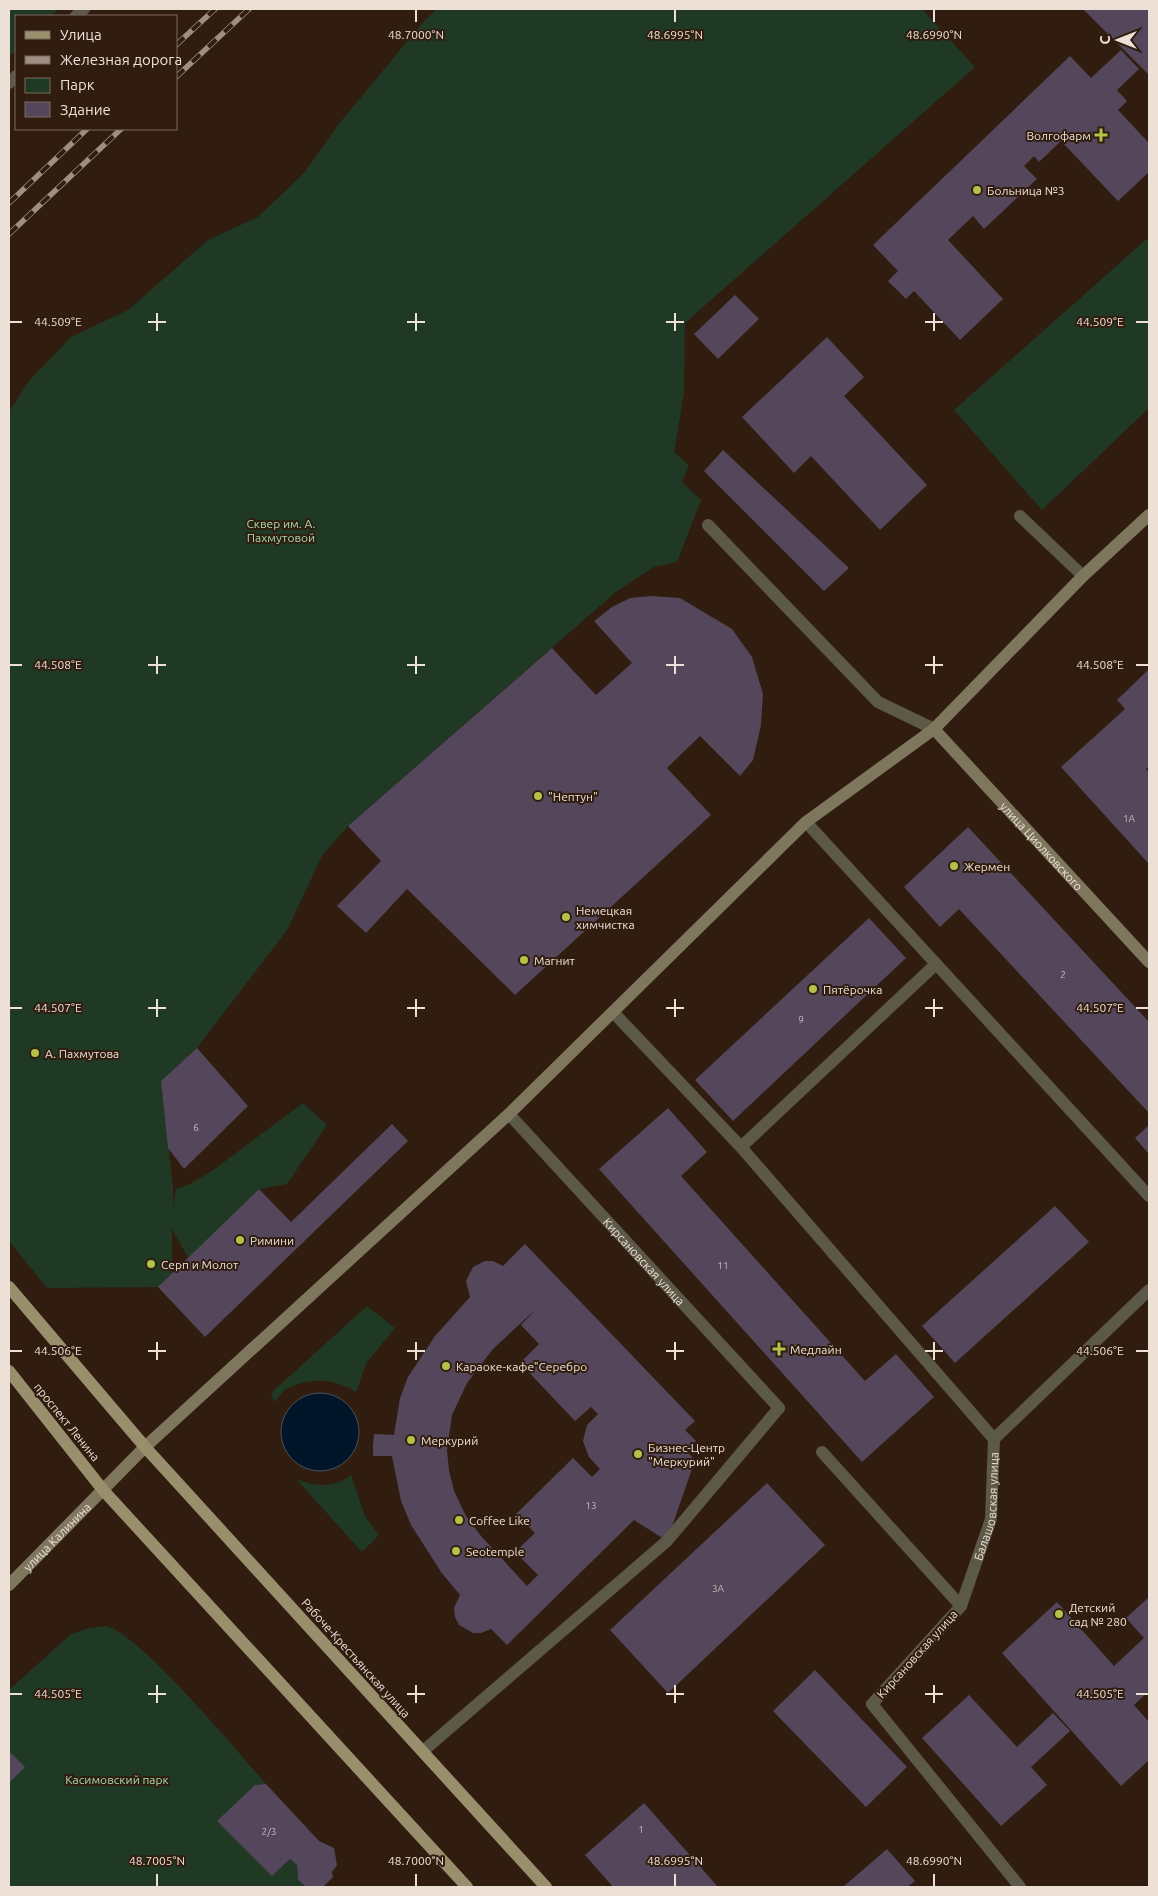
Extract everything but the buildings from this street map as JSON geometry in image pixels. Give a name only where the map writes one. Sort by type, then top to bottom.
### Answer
[{"type":"main road","name":"улица Калинина","points":[[9,1585],[145,1447],[509,1114],[806,822],[934,729],[1083,576],[1149,515]]},
{"type":"main road","name":"улица Циолковского","points":[[934,729],[1149,962]]},
{"type":"main road","points":[[9,1287],[145,1447]]},
{"type":"main road","name":"проспект Ленина","points":[[9,1371],[103,1490]]},
{"type":"main road","name":"Рабоче-Крестьянская улица","points":[[145,1447],[546,1887]]},
{"type":"main road","points":[[103,1490],[467,1887]]},
{"type":"street","points":[[1020,516],[1083,576]]},
{"type":"street","points":[[708,525],[878,702],[934,729]]},
{"type":"street","points":[[806,822],[1149,1196]]},
{"type":"street","points":[[741,1147],[936,964]]},
{"type":"street","points":[[613,1012],[741,1147],[994,1439]]},
{"type":"street","name":"Кирсановская улица","points":[[423,1751],[667,1541],[779,1408],[509,1114]]},
{"type":"street","name":"Балашовская улица","points":[[961,1606],[991,1519],[994,1439],[1149,1290]]},
{"type":"street","name":"Кирсановская улица","points":[[822,1452],[961,1606],[872,1704],[1020,1887]]},
{"type":"green space","points":[[9,9],[59,9],[52,15],[15,15],[15,51],[9,57]]},
{"type":"green space","name":"Сквер им. А. Пахмутовой","points":[[437,9],[922,9],[975,67],[685,323],[684,393],[674,452],[689,465],[682,482],[701,500],[677,562],[654,567],[617,591],[348,826],[322,856],[287,930],[197,1048],[161,1081],[173,1187],[173,1207],[176,1189],[190,1184],[212,1171],[303,1103],[327,1125],[287,1184],[259,1189],[189,1259],[172,1229],[172,1274],[159,1287],[47,1288],[9,1241],[9,412],[28,382],[71,337],[128,310],[208,240],[258,217],[304,173],[338,125],[424,21]]},
{"type":"green space","points":[[1149,237],[1149,408],[1042,510],[954,410]]},
{"type":"green space","points":[[367,1306],[395,1328],[367,1362],[356,1392],[339,1384],[312,1381],[285,1390],[274,1402],[271,1393]]},
{"type":"green space","points":[[351,1475],[365,1516],[379,1535],[362,1552],[296,1479],[324,1485],[338,1483]]},
{"type":"green space","name":"Касимовский парк","points":[[106,1626],[121,1633],[164,1670],[266,1784],[255,1785],[218,1821],[272,1876],[290,1859],[297,1865],[298,1880],[306,1887],[9,1887],[9,1690],[71,1634],[89,1628]]},
{"type":"water","points":[[312,1393],[328,1393],[342,1399],[353,1410],[359,1424],[359,1440],[353,1454],[342,1465],[328,1471],[312,1471],[298,1465],[287,1454],[281,1440],[281,1424],[287,1410],[298,1399]]},
{"type":"railway","points":[[178,43],[215,9]]},
{"type":"railway","points":[[178,75],[249,9]]},
{"type":"railway","points":[[9,203],[86,130]]},
{"type":"railway","points":[[9,234],[120,130]]},
{"type":"place","name":"Волгофарм","points":[[1101,135]]},
{"type":"place","name":"Больница №3","points":[[977,190]]},
{"type":"place","name":"\"Нептун\"","points":[[538,796]]},
{"type":"place","name":"Жермен","points":[[954,866]]},
{"type":"place","name":"Немецкая химчистка","points":[[566,917]]},
{"type":"place","name":"Магнит","points":[[524,960]]},
{"type":"place","name":"Пятёрочка","points":[[813,989]]},
{"type":"place","name":"А. Пахмутова","points":[[35,1053]]},
{"type":"place","name":"Римини","points":[[240,1240]]},
{"type":"place","name":"Серп и Молот","points":[[151,1264]]},
{"type":"place","name":"Медлайн","points":[[779,1349]]},
{"type":"place","name":"Караоке-кафе\"Серебро","points":[[446,1366]]},
{"type":"place","name":"Меркурий","points":[[411,1440]]},
{"type":"place","name":"Бизнес-Центр \"Меркурий\"","points":[[638,1454]]},
{"type":"place","name":"Coffee Like","points":[[459,1520]]},
{"type":"place","name":"Seotemple","points":[[456,1551]]},
{"type":"place","name":"Детский сад № 280","points":[[1059,1614]]}]
